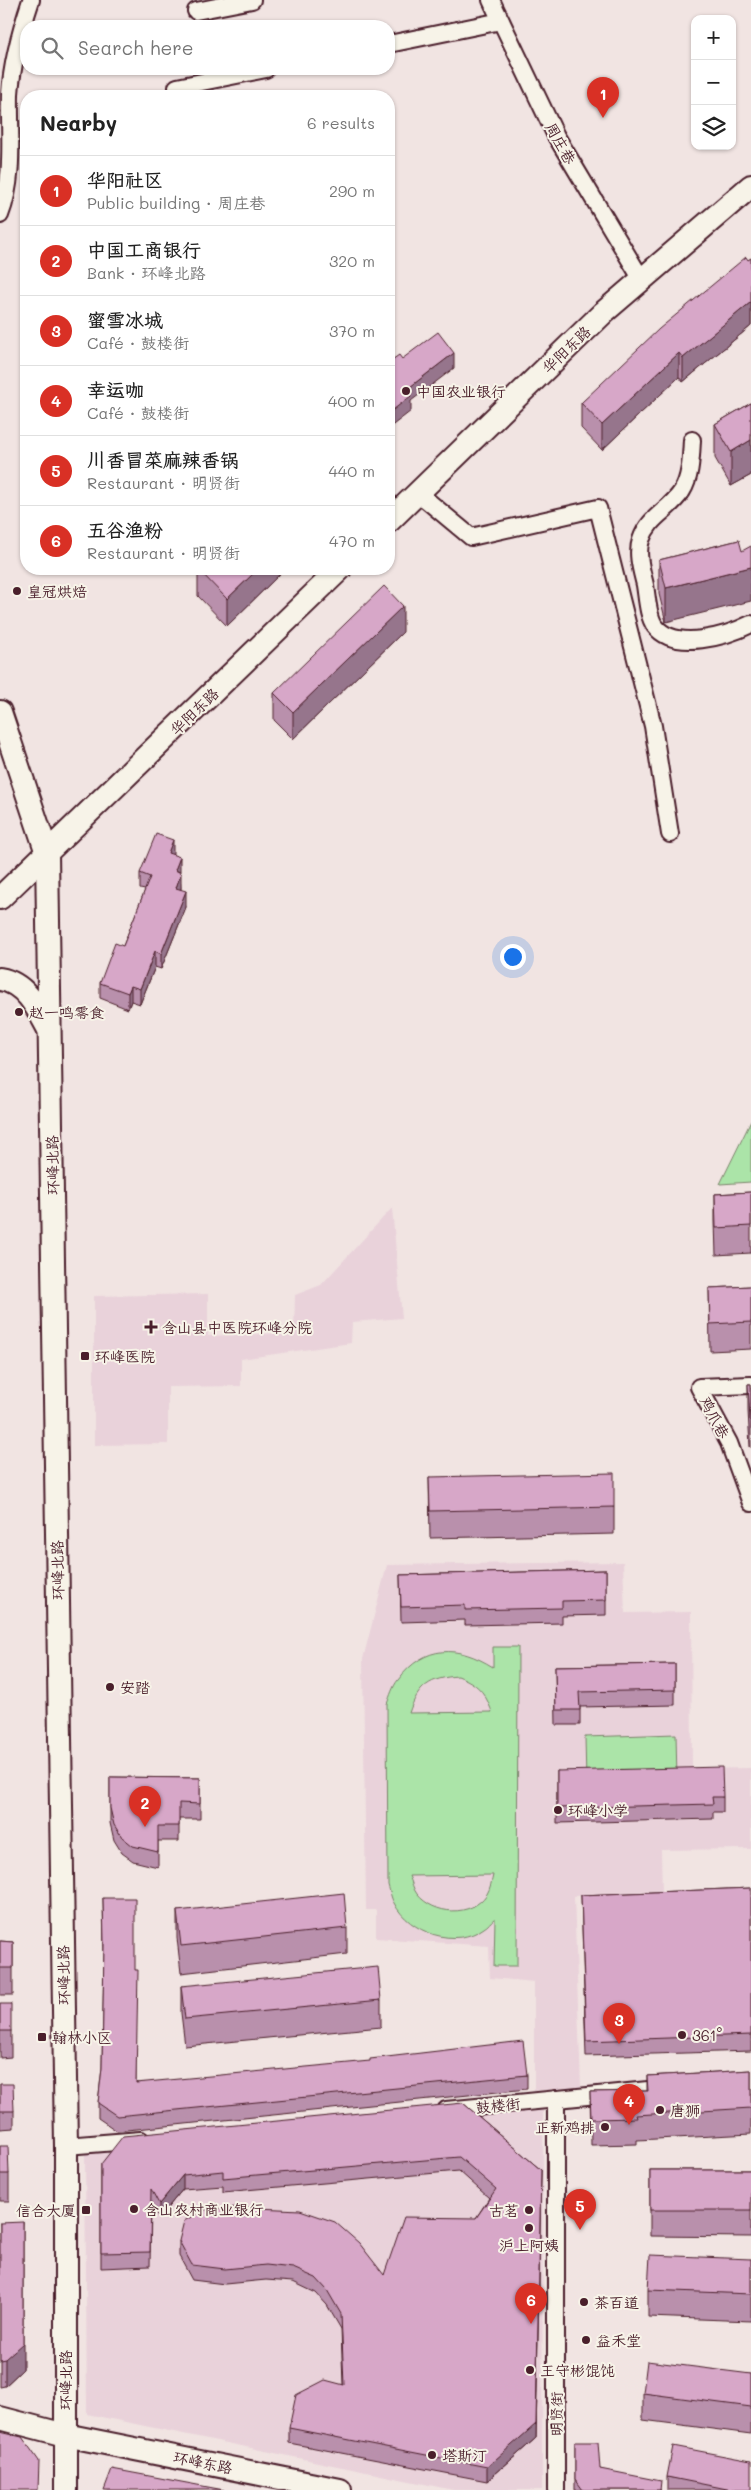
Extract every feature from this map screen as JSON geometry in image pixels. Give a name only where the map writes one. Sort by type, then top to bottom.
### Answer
[{"type":"main road","name":"华阳东路","points":[[395,515],[604,312],[751,186]]},
{"type":"main road","name":"华阳东路","points":[[0,898],[334,575]]},
{"type":"main road","name":"环峰北路","points":[[0,712],[48,853],[66,2146],[66,2490]]},
{"type":"main road","points":[[0,979],[18,986],[35,1002],[50,1031]]},
{"type":"main road","name":"环峰东路","points":[[0,2418],[65,2435],[340,2490]]},
{"type":"street","points":[[26,20],[31,0]]},
{"type":"street","points":[[196,11],[252,0]]},
{"type":"street","name":"周庄巷","points":[[491,0],[556,136],[642,280]]},
{"type":"street","points":[[395,43],[502,21]]},
{"type":"street","points":[[0,215],[8,187],[10,92],[13,66],[20,40]]},
{"type":"street","points":[[177,87],[236,75]]},
{"type":"street","points":[[692,440],[689,471],[682,491],[646,526],[640,543],[640,563],[653,624],[663,634],[682,639],[712,638],[735,632],[751,624]]},
{"type":"street","points":[[418,493],[471,537],[598,508],[653,726],[670,834]]},
{"type":"street","name":"鸡爪巷","points":[[751,1385],[699,1387],[729,1443],[751,1503]]},
{"type":"street","name":"鼓楼街","points":[[428,2111],[683,2086]]},
{"type":"street","name":"明贤街","points":[[556,2099],[556,2490]]},
{"type":"street","points":[[66,2146],[153,2138]]},
{"type":"shaded area","name":"含山县中医院环峰分院","points":[[392,1208],[402,1318],[352,1322],[351,1343],[241,1359],[241,1386],[168,1387],[168,1444],[94,1445],[94,1296],[208,1294],[208,1336],[294,1333],[295,1295],[321,1285]]},
{"type":"shaded area","name":"环峰小学","points":[[623,1562],[625,1613],[691,1612],[692,1769],[751,1768],[751,1849],[661,1850],[662,1893],[574,1896],[581,2087],[534,2091],[534,1982],[490,1978],[489,1946],[376,1938],[376,1910],[366,1910],[363,1659],[387,1565]]},
{"type":"shaded area","points":[[543,2105],[542,2490],[453,2490],[87,2414],[85,2152]]},
{"type":"green space","points":[[751,1121],[751,1182],[720,1184]]},
{"type":"green space","points":[[493,1647],[518,1647],[517,1966],[494,1966],[495,1918],[473,1934],[460,1937],[434,1935],[410,1923],[401,1914],[393,1901],[388,1885],[387,1704],[393,1688],[408,1668],[431,1654],[455,1652],[480,1660],[493,1667]],"holes":[[[458,1676],[471,1682],[480,1690],[487,1699],[492,1712],[409,1713],[417,1696],[426,1685],[440,1679]],[[493,1875],[488,1892],[480,1902],[472,1907],[452,1911],[442,1910],[424,1901],[416,1892],[409,1876]]]},
{"type":"green space","points":[[676,1734],[677,1780],[586,1782],[585,1737]]},
{"type":"building","points":[[746,257],[748,260],[751,258],[751,302],[683,358],[679,353],[602,425],[581,403],[659,329]]},
{"type":"building","points":[[438,332],[454,353],[406,390],[411,396],[395,408],[395,358],[399,355],[402,359]]},
{"type":"building","points":[[751,403],[751,440],[731,452],[715,424]]},
{"type":"building","points":[[739,540],[742,551],[751,546],[751,567],[666,588],[659,560]]},
{"type":"building","points":[[204,575],[252,575],[227,599]]},
{"type":"building","points":[[384,586],[403,606],[293,712],[274,693]]},
{"type":"building","points":[[156,834],[173,840],[168,853],[180,857],[175,870],[181,873],[176,888],[186,891],[161,954],[155,951],[140,989],[131,986],[128,993],[100,983],[115,943],[123,946],[150,877],[140,873]]},
{"type":"building","points":[[751,1192],[751,1226],[716,1228],[715,1194]]},
{"type":"building","points":[[751,1286],[751,1322],[710,1324],[709,1288]]},
{"type":"building","points":[[748,1384],[751,1384],[751,1420],[750,1420]]},
{"type":"building","points":[[614,1473],[614,1507],[430,1511],[429,1477]]},
{"type":"building","points":[[606,1570],[606,1600],[562,1601],[562,1608],[465,1610],[465,1605],[401,1607],[400,1575]]},
{"type":"building","points":[[675,1664],[675,1690],[579,1692],[580,1710],[556,1710],[555,1666]]},
{"type":"building","points":[[722,1767],[723,1797],[712,1797],[713,1804],[557,1808],[557,1771]]},
{"type":"building","points":[[110,1777],[200,1778],[200,1804],[179,1803],[179,1826],[158,1826],[158,1852],[133,1846],[122,1837],[114,1825],[110,1808]]},
{"type":"building","points":[[751,1888],[751,2035],[586,2041],[581,1895]]},
{"type":"building","points":[[344,1893],[347,1928],[181,1946],[177,1911]]},
{"type":"building","points":[[103,1898],[135,1898],[135,1970],[138,1970],[136,2083],[370,2061],[370,2059],[523,2041],[527,2075],[117,2116],[98,2103],[102,2068]]},
{"type":"building","points":[[0,1941],[13,1942],[13,1968],[0,1968]]},
{"type":"building","points":[[378,1967],[381,2000],[185,2019],[181,1986]]},
{"type":"building","points":[[0,2004],[11,2004],[11,2031],[0,2031]]},
{"type":"building","points":[[751,2070],[751,2108],[636,2115],[637,2118],[591,2119],[590,2092],[648,2091],[647,2076]]},
{"type":"building","points":[[0,2084],[13,2084],[14,2111],[0,2111]]},
{"type":"building","points":[[463,2103],[541,2170],[536,2424],[487,2467],[289,2428],[296,2395],[325,2380],[344,2385],[341,2314],[327,2290],[316,2278],[293,2268],[266,2265],[225,2269],[192,2265],[179,2241],[184,2221],[204,2210],[237,2207],[300,2210],[335,2222],[359,2243],[384,2275],[404,2217],[476,2218],[496,2189],[459,2157],[223,2178],[223,2171],[183,2175],[159,2204],[151,2189],[150,2252],[101,2253],[101,2164],[123,2136]]},
{"type":"building","points":[[0,2146],[8,2146],[9,2174],[0,2174]]},
{"type":"building","points":[[650,2170],[751,2170],[751,2210],[650,2210]]},
{"type":"building","points":[[23,2222],[23,2343],[5,2359],[0,2360],[0,2223]]},
{"type":"building","points":[[650,2255],[751,2259],[751,2294],[648,2290]]},
{"type":"building","points":[[647,2361],[751,2374],[751,2407],[643,2393]]},
{"type":"building","points":[[0,2432],[22,2437],[39,2461],[38,2490],[0,2490]]},
{"type":"building","points":[[575,2442],[598,2442],[600,2469],[661,2481],[660,2490],[583,2490],[575,2479]]},
{"type":"building","points":[[673,2446],[751,2461],[751,2490],[732,2490],[667,2477]]},
{"type":"building","points":[[112,2469],[224,2490],[104,2490]]},
{"type":"place","name":"华阳社区","points":[[603,118]]},
{"type":"place","name":"中国农业银行","points":[[406,391]]},
{"type":"place","name":"皇冠烘焙","points":[[17,591]]},
{"type":"place","name":"赵一鸣零食","points":[[19,1012]]},
{"type":"place","name":"含山县中医院环峰分院","points":[[151,1327]]},
{"type":"place","name":"环峰医院","points":[[85,1356]]},
{"type":"place","name":"安踏","points":[[110,1687]]},
{"type":"place","name":"环峰小学","points":[[558,1810]]},
{"type":"place","name":"中国工商银行","points":[[145,1827]]},
{"type":"place","name":"361°","points":[[682,2035]]},
{"type":"place","name":"翰林小区","points":[[42,2037]]},
{"type":"place","name":"蜜雪冰城","points":[[619,2044]]},
{"type":"place","name":"唐狮","points":[[660,2110]]},
{"type":"place","name":"幸运咖","points":[[629,2125]]},
{"type":"place","name":"正新鸡排","points":[[605,2127]]},
{"type":"place","name":"含山农村商业银行","points":[[134,2209]]},
{"type":"place","name":"信合大厦","points":[[86,2210]]},
{"type":"place","name":"古茗","points":[[529,2210]]},
{"type":"place","name":"沪上阿姨","points":[[529,2228]]},
{"type":"place","name":"川香冒菜麻辣香锅","points":[[580,2230]]},
{"type":"place","name":"茶百道","points":[[584,2302]]},
{"type":"place","name":"五谷渔粉","points":[[531,2324]]},
{"type":"place","name":"益禾堂","points":[[586,2340]]},
{"type":"place","name":"王守彬馄饨","points":[[530,2370]]},
{"type":"place","name":"塔斯汀","points":[[432,2455]]}]
